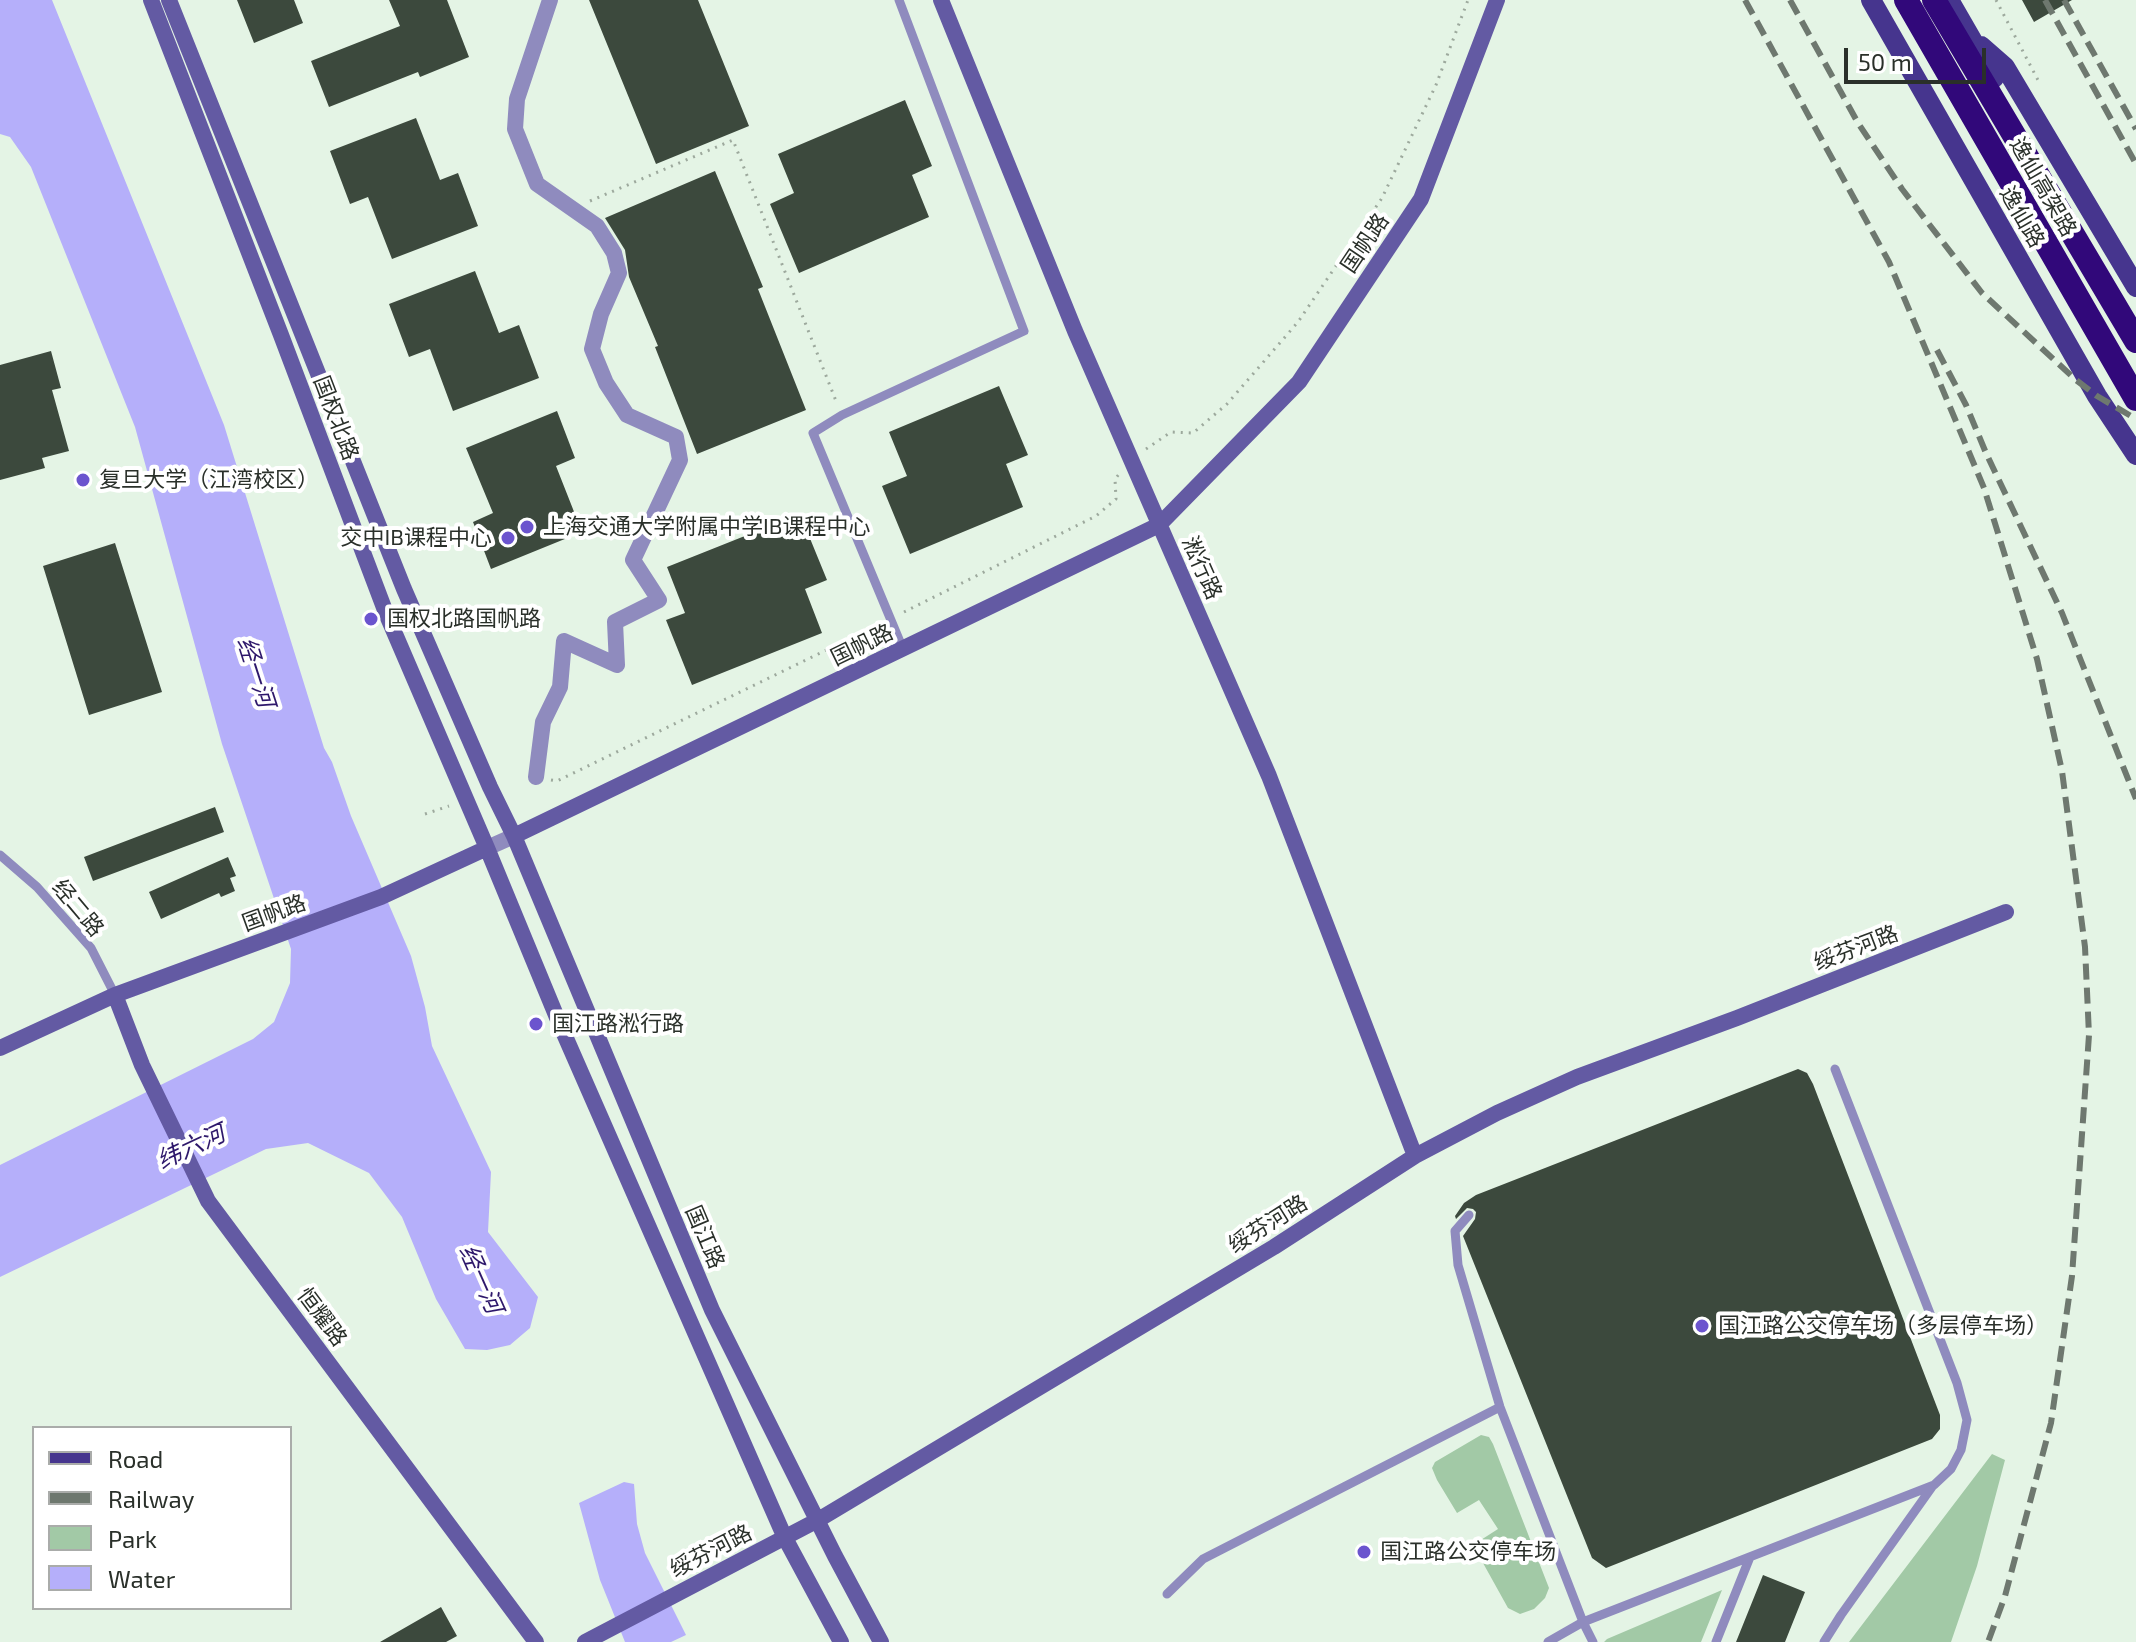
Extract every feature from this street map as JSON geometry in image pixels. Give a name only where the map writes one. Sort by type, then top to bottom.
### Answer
[{"type":"highway","name":"逸仙高架路","points":[[1906,0],[2136,399]]},
{"type":"highway","name":"逸仙高架路","points":[[1934,0],[2136,341]]},
{"type":"main road","name":"逸仙路","points":[[1871,0],[2097,396],[2136,455]]},
{"type":"main road","name":"逸仙路","points":[[1949,0],[2136,329]]},
{"type":"main road","name":"逸仙路","points":[[1969,35],[2005,67],[2136,287]]},
{"type":"street","name":"国权北路","points":[[151,0],[386,613],[487,848]]},
{"type":"street","name":"国权北路","points":[[169,0],[404,589],[514,836]]},
{"type":"street","points":[[536,777],[543,722],[560,687],[564,641],[617,665],[615,622],[659,600],[633,560],[680,460],[676,437],[627,415],[606,383],[592,349],[601,314],[619,273],[614,253],[597,226],[537,184],[515,129],[517,99],[550,0]]},
{"type":"street","name":"淞行路","points":[[941,0],[1075,331],[1269,776],[1415,1156]]},
{"type":"street","name":"国帆路","points":[[0,1048],[115,995],[381,897],[1159,525],[1299,382],[1421,199],[1497,0]]},
{"type":"street","name":"国江路","points":[[514,836],[712,1310],[881,1642]]},
{"type":"street","points":[[487,848],[558,1020],[785,1538],[841,1642]]},
{"type":"street","name":"绥芬河路","points":[[585,1642],[818,1520],[1274,1247],[1415,1156],[1497,1113],[1577,1077],[2006,912]]},
{"type":"street","name":"恒耀路","points":[[115,995],[142,1065],[208,1201],[536,1642]]},
{"type":"lane","points":[[899,0],[1024,331],[842,415],[813,433],[903,649]]},
{"type":"lane","name":"经二路","points":[[0,855],[37,887],[91,948],[115,995]]},
{"type":"lane","points":[[1824,1642],[1934,1485],[1951,1469],[1961,1450],[1967,1420],[1957,1383],[1835,1069]]},
{"type":"lane","points":[[1469,1215],[1455,1231],[1458,1265],[1500,1407],[1593,1642]]},
{"type":"lane","points":[[1167,1594],[1203,1559],[1500,1407]]},
{"type":"lane","points":[[1548,1642],[1583,1622],[1934,1485]]},
{"type":"lane","points":[[1716,1642],[1750,1557]]},
{"type":"path","points":[[536,777],[557,781],[1096,516],[1116,499],[1115,479],[1131,460],[1171,432],[1193,433],[1227,404],[1298,322],[1382,198],[1436,85],[1468,0]]},
{"type":"path","points":[[1996,0],[2042,89]]},
{"type":"path","points":[[572,208],[733,140],[842,415]]},
{"type":"path","points":[[425,814],[465,800]]},
{"type":"green space","points":[[1481,1435],[1489,1437],[1493,1444],[1549,1588],[1545,1598],[1534,1609],[1520,1614],[1508,1608],[1473,1545],[1498,1529],[1479,1500],[1457,1513],[1432,1468],[1435,1462]]},
{"type":"green space","points":[[1992,1454],[2005,1460],[1977,1566],[1951,1642],[1849,1642]]},
{"type":"green space","points":[[1722,1590],[1701,1642],[1604,1642],[1607,1639]]},
{"type":"water","points":[[0,0],[52,0],[224,425],[324,748],[411,956],[432,1046],[491,1172],[488,1232],[538,1297],[530,1328],[510,1345],[487,1350],[465,1349],[436,1299],[402,1217],[369,1173],[308,1143],[266,1149],[0,1277],[0,1165],[253,1039],[274,1022],[290,983],[291,949],[222,744],[135,427],[31,167],[10,137],[0,134]]},
{"type":"water","points":[[624,1482],[634,1484],[637,1524],[645,1553],[686,1635],[671,1642],[625,1642],[600,1580],[579,1503]]},
{"type":"building","points":[[237,0],[294,0],[303,23],[254,43]]},
{"type":"building","points":[[389,0],[447,0],[469,57],[420,77],[418,72],[329,107],[311,61],[400,26]]},
{"type":"building","points":[[589,0],[698,0],[749,126],[656,164]]},
{"type":"building","points":[[2022,0],[2072,0],[2034,22]]},
{"type":"building","points":[[905,100],[932,166],[912,175],[929,217],[799,273],[770,204],[794,193],[778,154]]},
{"type":"building","points":[[416,118],[440,180],[458,173],[478,226],[392,259],[368,197],[350,204],[330,151]]},
{"type":"building","points":[[715,171],[763,287],[758,289],[806,410],[697,454],[629,277],[625,250],[605,218]]},
{"type":"building","points":[[475,271],[499,333],[519,325],[539,378],[453,411],[430,349],[409,357],[389,304]]},
{"type":"building","points":[[51,351],[61,388],[52,390],[69,451],[42,458],[45,468],[0,480],[0,365]]},
{"type":"building","points":[[999,386],[1028,455],[1006,464],[1023,507],[910,554],[882,486],[907,476],[889,432]]},
{"type":"building","points":[[557,411],[575,458],[556,466],[582,532],[491,569],[473,522],[493,513],[466,448]]},
{"type":"building","points":[[800,514],[827,580],[805,589],[822,633],[692,685],[666,620],[685,613],[667,567]]},
{"type":"building","points":[[115,543],[162,692],[89,715],[43,566]]},
{"type":"building","points":[[215,807],[224,832],[93,881],[84,857]]},
{"type":"building","points":[[228,857],[236,876],[230,878],[235,891],[221,897],[219,893],[161,919],[149,892]]},
{"type":"building","name":"国江路公交停车场（多层停车场）","points":[[1798,1069],[1807,1073],[1813,1084],[1940,1415],[1940,1429],[1932,1439],[1606,1568],[1592,1558],[1463,1236],[1475,1219],[1476,1212],[1467,1208],[1456,1219],[1455,1216],[1464,1203],[1476,1195]]},
{"type":"building","points":[[1763,1575],[1805,1592],[1785,1642],[1736,1642]]},
{"type":"building","points":[[441,1607],[457,1636],[446,1642],[380,1642]]},
{"type":"railway","points":[[1745,0],[1889,262],[1984,488],[2037,659],[2062,771],[2085,947],[2089,1035],[2072,1276],[2051,1423],[2005,1596],[1988,1642]]},
{"type":"railway","points":[[1790,0],[1858,123],[1902,189],[1982,293],[2076,380],[2136,419]]},
{"type":"railway","points":[[2045,0],[2136,164]]},
{"type":"railway","points":[[2064,0],[2136,129]]},
{"type":"railway","points":[[1937,350],[1966,405],[2062,613],[2136,799]]},
{"type":"place","name":"复旦大学（江湾校区）","points":[[83,480]]},
{"type":"place","name":"上海交通大学附属中学IB课程中心","points":[[527,527]]},
{"type":"place","name":"交中IB课程中心","points":[[508,538]]},
{"type":"place","name":"国权北路国帆路","points":[[371,619]]},
{"type":"place","name":"国江路淞行路","points":[[536,1024]]},
{"type":"place","name":"国江路公交停车场（多层停车场）","points":[[1702,1326]]},
{"type":"place","name":"国江路公交停车场","points":[[1364,1552]]},
{"type":"water label","name":"经一河","points":[[256,672]]},
{"type":"water label","name":"纬六河","points":[[191,1147]]},
{"type":"water label","name":"经一河","points":[[481,1279]]}]
